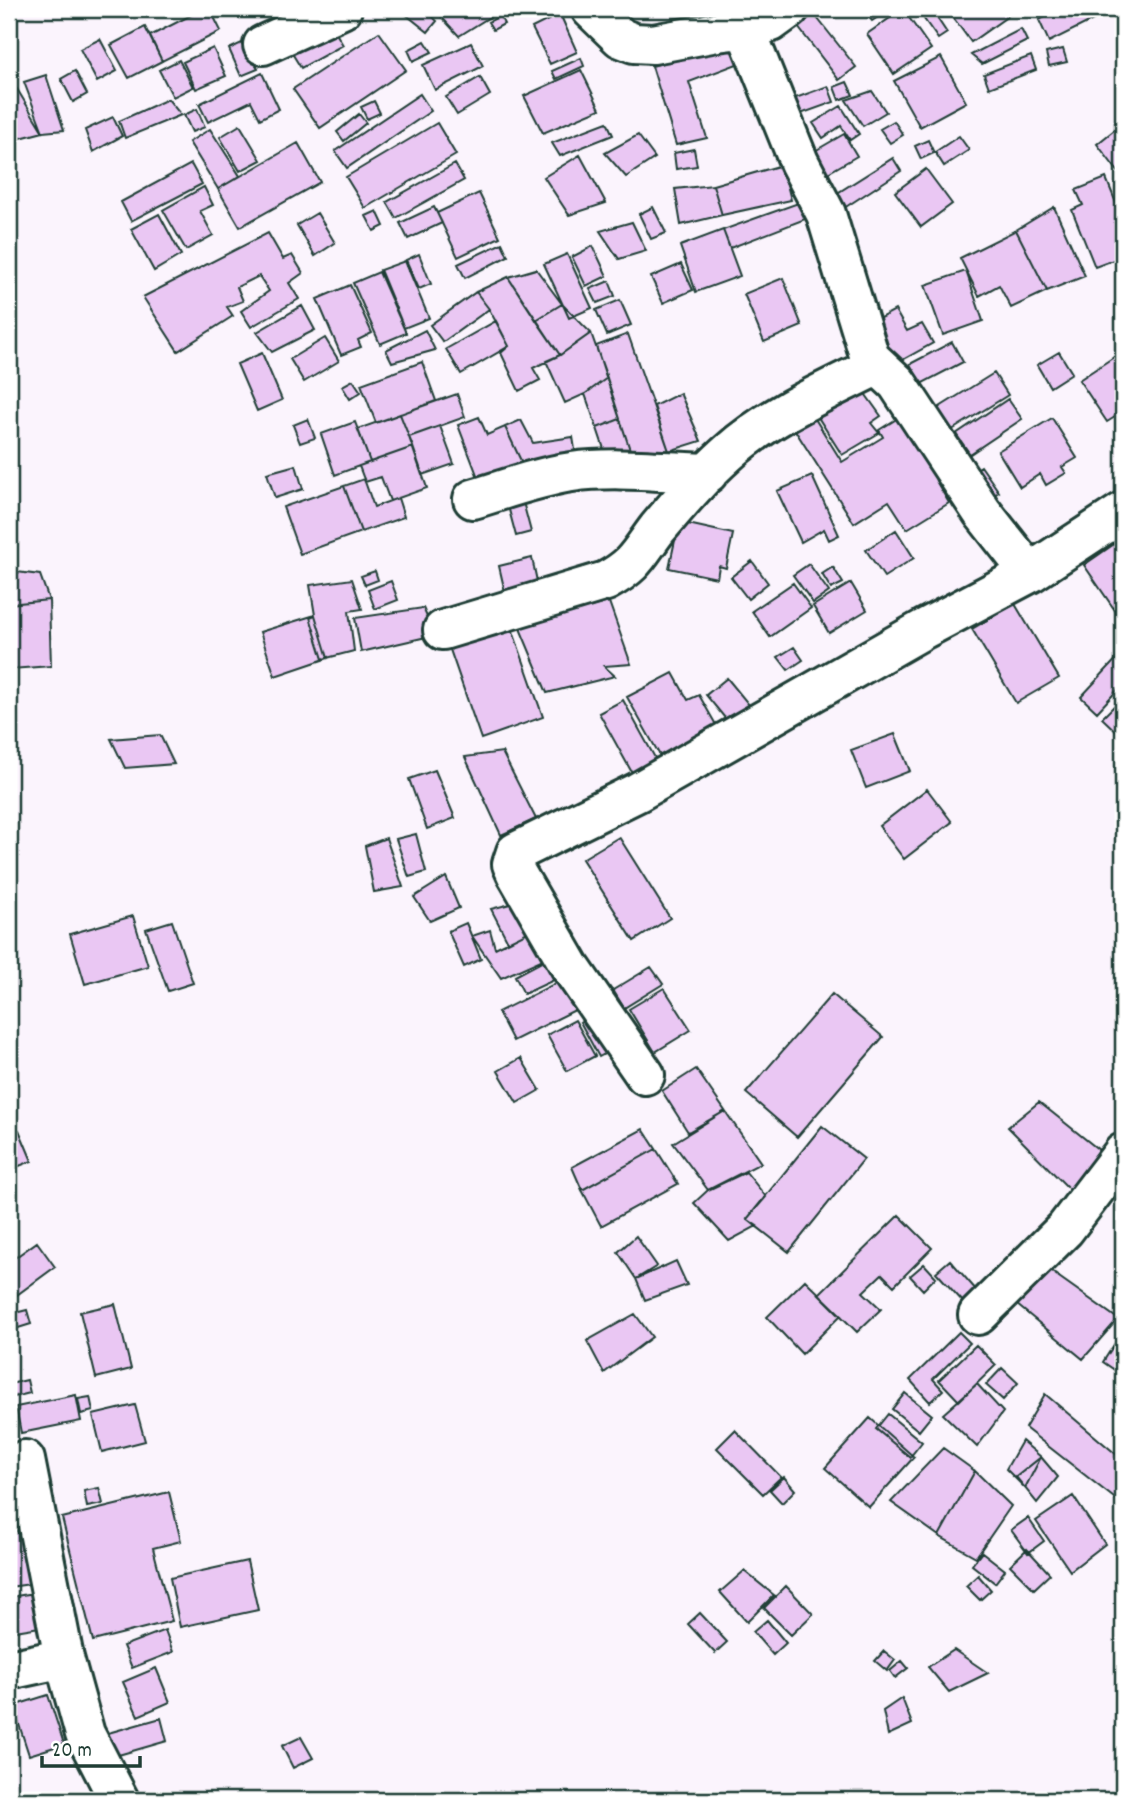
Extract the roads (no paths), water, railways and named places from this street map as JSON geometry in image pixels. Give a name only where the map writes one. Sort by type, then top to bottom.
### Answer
[{"type":"street","points":[[263,46],[342,9]]},
{"type":"street","points":[[591,9],[621,38],[634,43],[653,44],[771,22],[789,9]]},
{"type":"street","points":[[745,28],[799,162],[826,214],[870,358],[897,383],[982,512],[1030,573]]},
{"type":"street","points":[[443,631],[606,581],[626,570],[689,492],[728,452],[796,407],[876,366]]},
{"type":"street","points":[[473,499],[533,480],[573,472],[595,470],[708,473]]},
{"type":"street","points":[[645,1075],[571,968],[516,873],[512,864],[516,852],[638,792],[924,629],[1030,573],[1123,512]]},
{"type":"street","points":[[978,1315],[1065,1229],[1123,1153]]},
{"type":"street","points":[[25,1460],[64,1658],[85,1734],[119,1800]]},
{"type":"street","points":[[9,1670],[64,1658]]}]
